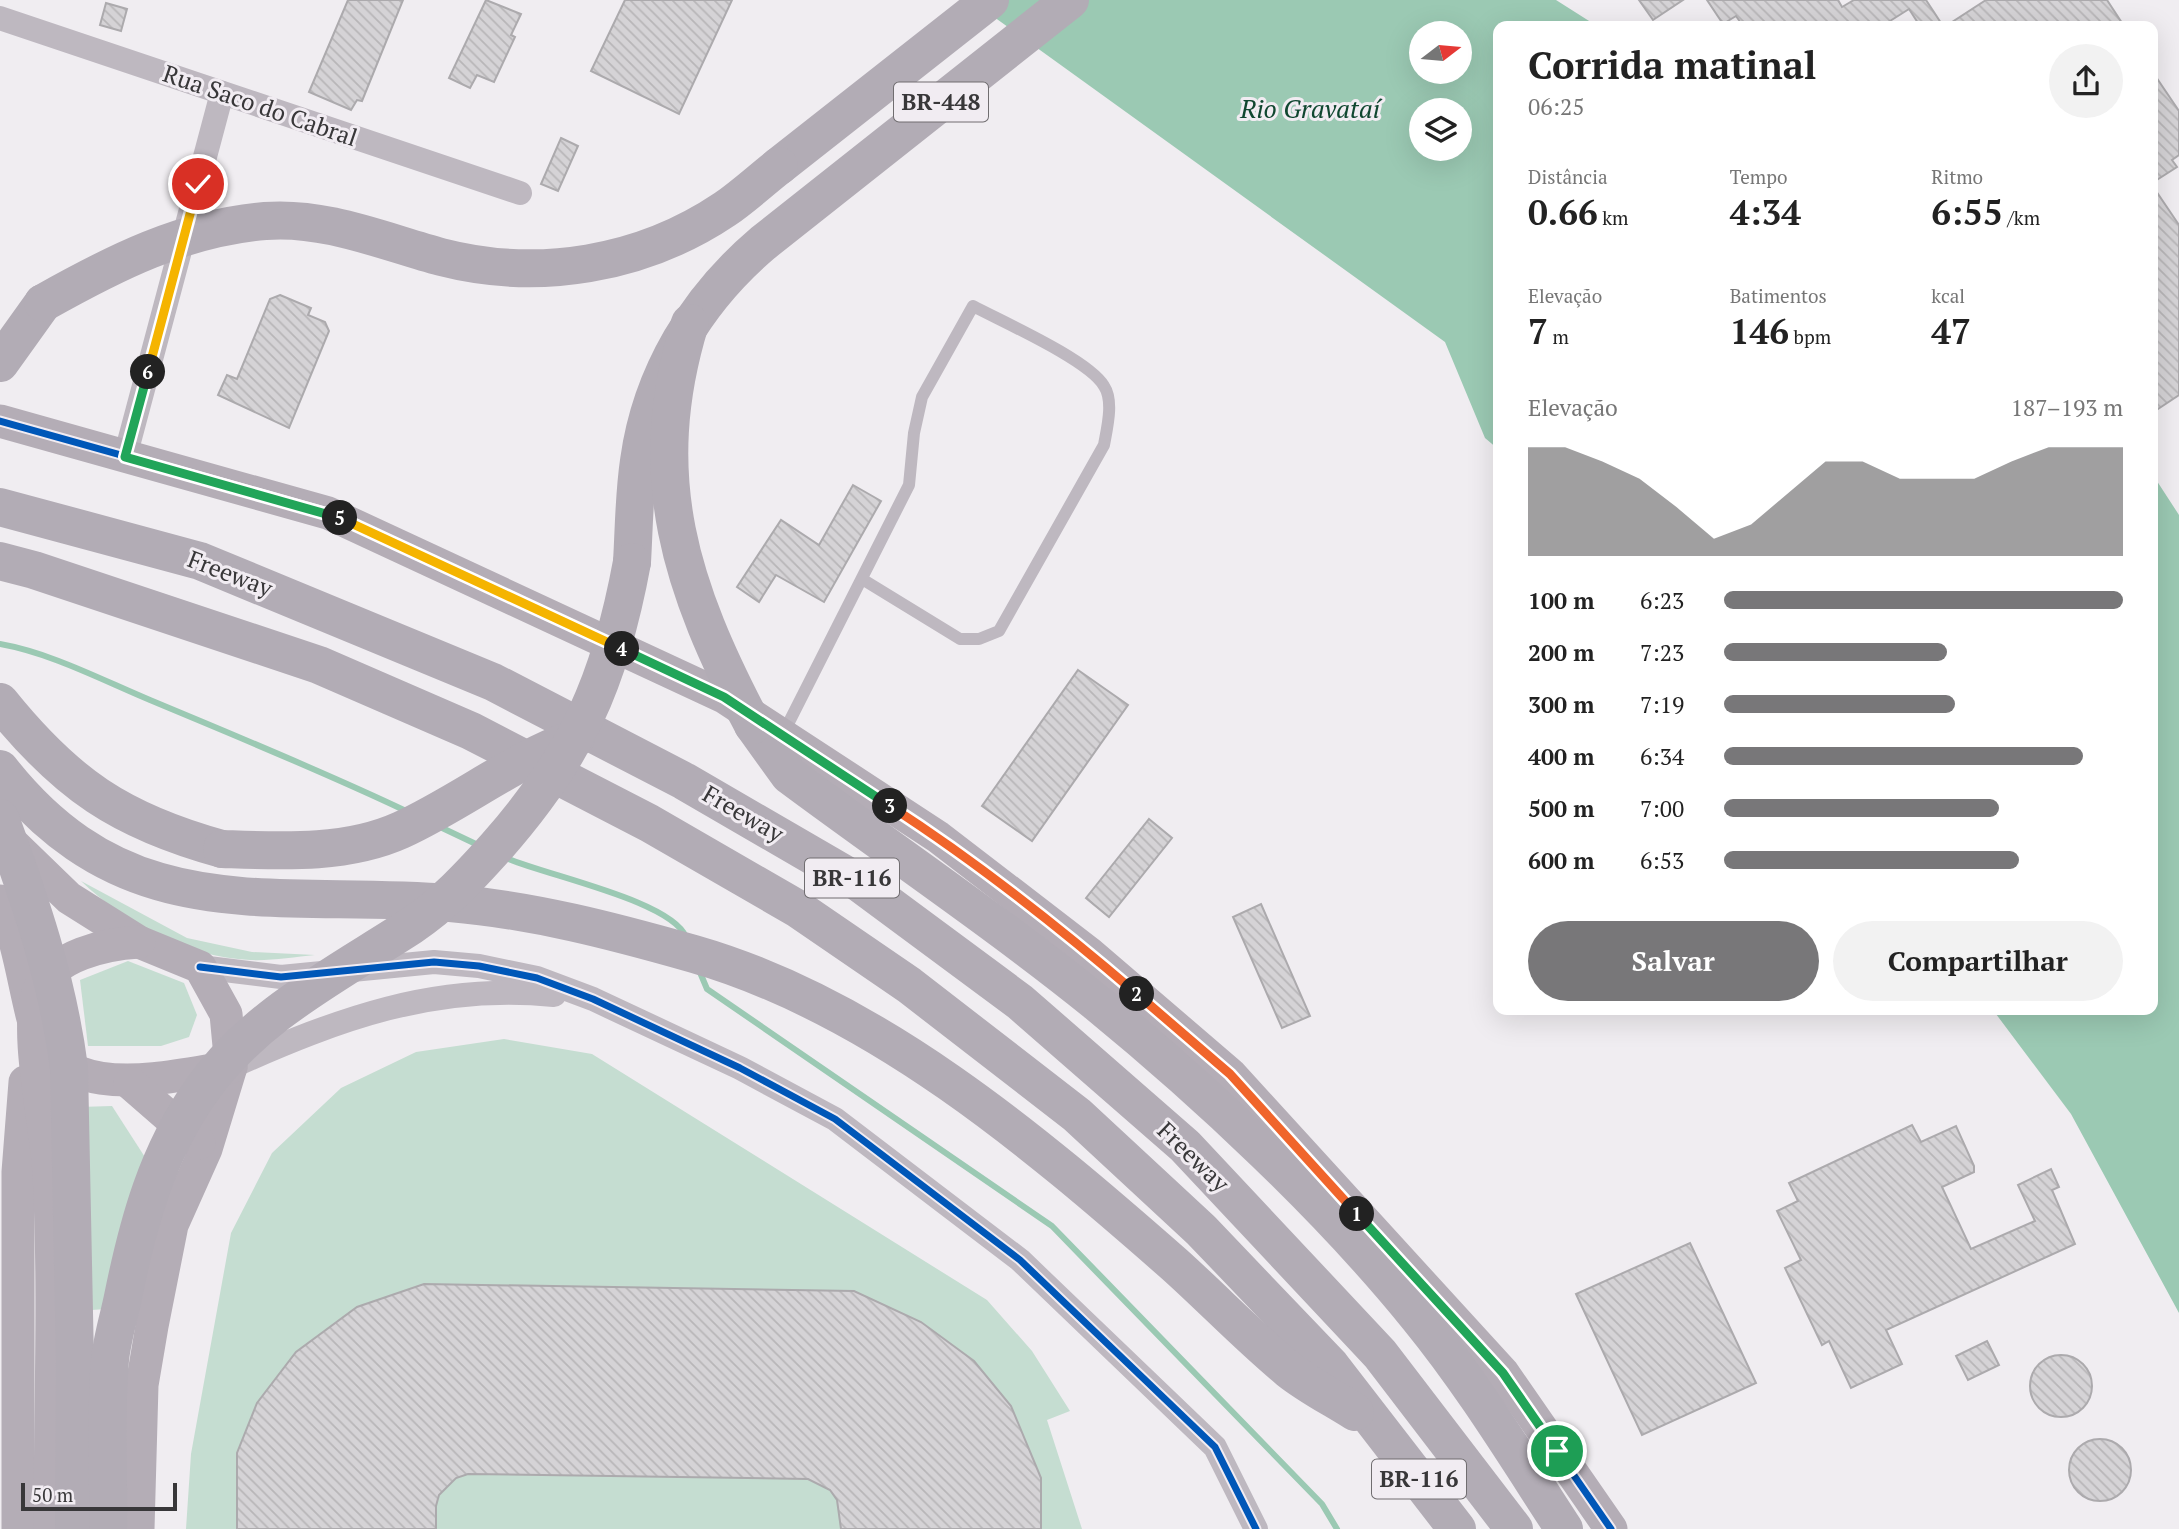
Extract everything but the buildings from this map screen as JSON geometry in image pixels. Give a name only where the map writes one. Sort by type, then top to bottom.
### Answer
[{"type":"highway","name":"BR-448","points":[[43,303],[113,263],[158,244],[203,231],[267,221],[319,224],[483,266],[522,269],[598,262],[637,253],[675,238],[725,209],[990,0]]},
{"type":"highway","name":"BR-448","points":[[690,323],[736,267],[811,204],[1070,0]]},
{"type":"highway","points":[[0,327],[43,303]]},
{"type":"highway","points":[[0,363],[43,303]]},
{"type":"highway","points":[[108,1529],[110,1359],[134,1244],[161,1160],[201,1091],[236,1050],[282,1009],[414,924],[461,886],[542,793],[576,738],[605,673],[621,624],[632,562],[639,460],[655,397],[668,363],[690,323]]},
{"type":"highway","points":[[690,323],[671,400],[668,474],[677,541],[717,656],[753,725],[789,775],[1097,1003],[1225,1117],[1335,1223],[1419,1317],[1490,1416],[1564,1529]]},
{"type":"highway","name":"Freeway","points":[[0,507],[201,561],[493,682],[684,780],[858,882],[1020,1002],[1185,1146],[1380,1354],[1514,1529]]},
{"type":"highway","name":"Freeway","points":[[0,561],[34,569],[319,665],[458,725],[649,823],[798,909],[909,985],[1077,1115],[1210,1240],[1331,1366],[1457,1529]]},
{"type":"highway","points":[[0,702],[46,757],[86,790],[138,821],[176,836],[222,849],[292,852],[349,845],[398,831],[456,801],[508,767],[576,738]]},
{"type":"highway","points":[[0,769],[19,793],[89,851],[131,873],[189,891],[241,898],[449,903],[559,917],[699,955],[772,983],[866,1028],[950,1083],[1042,1154],[1173,1264],[1291,1371],[1380,1429]]},
{"type":"highway","points":[[0,818],[48,959],[64,1022],[69,1068],[75,1361],[74,1529]]},
{"type":"main road","points":[[0,421],[328,513],[724,697],[938,837],[1089,953],[1230,1074],[1503,1373],[1611,1529]]},
{"type":"main road","points":[[0,831],[69,898],[139,942],[200,967],[226,1014],[231,1067],[206,1149],[172,1225],[152,1326],[141,1408],[138,1529]]},
{"type":"main road","points":[[0,901],[13,928],[32,1017],[49,1172],[50,1529]]},
{"type":"main road","points":[[18,1529],[9,1461],[9,1172],[32,1017],[39,989],[56,968],[113,943],[139,942]]},
{"type":"main road","points":[[32,1017],[46,1047],[61,1065],[82,1074],[130,1083],[231,1067]]},
{"type":"main road","points":[[130,1083],[206,1149]]},
{"type":"street","name":"Rua Saco do Cabral","points":[[0,18],[520,193]]},
{"type":"street","points":[[125,457],[222,93]]},
{"type":"street","points":[[200,967],[281,977],[435,962],[479,966],[537,978],[593,999],[740,1068],[835,1119],[1020,1260],[1215,1447],[1256,1529]]},
{"type":"street","points":[[231,1067],[336,1022],[406,1003],[502,992],[593,999]]},
{"type":"lane","points":[[782,736],[909,485],[914,433],[922,397],[973,306],[1088,369],[1105,387],[1109,419],[1104,445],[999,631],[979,639],[960,639],[862,579]]},
{"type":"shaded area","points":[[81,881],[187,938],[252,952],[315,955],[250,960],[226,958],[180,945],[137,924]]},
{"type":"shaded area","points":[[128,961],[184,983],[197,1015],[189,1037],[161,1046],[88,1046],[80,980]]},
{"type":"shaded area","points":[[504,1039],[592,1054],[987,1300],[1032,1351],[1070,1411],[1047,1420],[1082,1529],[186,1529],[191,1454],[231,1233],[272,1153],[341,1088],[416,1052]]},
{"type":"shaded area","points":[[112,1106],[150,1165],[119,1308],[92,1310],[79,1107]]},
{"type":"water","name":"Rio Gravataí","points":[[966,0],[1556,0],[1589,21],[1493,21],[1493,445],[1485,438],[1445,342],[976,4]]},
{"type":"water","points":[[2158,483],[2179,515],[2179,1313],[2071,1114],[1997,1015],[2158,1015]]},
{"type":"waterway","points":[[0,644],[76,668],[406,811]]},
{"type":"waterway","points":[[438,826],[478,845]]},
{"type":"waterway","points":[[504,857],[632,900],[657,911],[675,924],[686,937]]},
{"type":"waterway","points":[[699,970],[707,989],[1052,1226],[1322,1504],[1337,1529]]},
{"type":"cycle path","points":[[0,421],[328,513],[724,697],[938,837],[1089,953],[1230,1074],[1503,1373],[1611,1529]]},
{"type":"cycle path","points":[[200,967],[281,977],[434,962],[479,966],[537,978],[593,999],[740,1068],[835,1119],[1020,1260],[1215,1447],[1256,1529]]},
{"type":"route","points":[[198,184],[125,457],[328,513],[724,697],[938,837],[1089,953],[1230,1074],[1503,1373],[1557,1451]]}]
